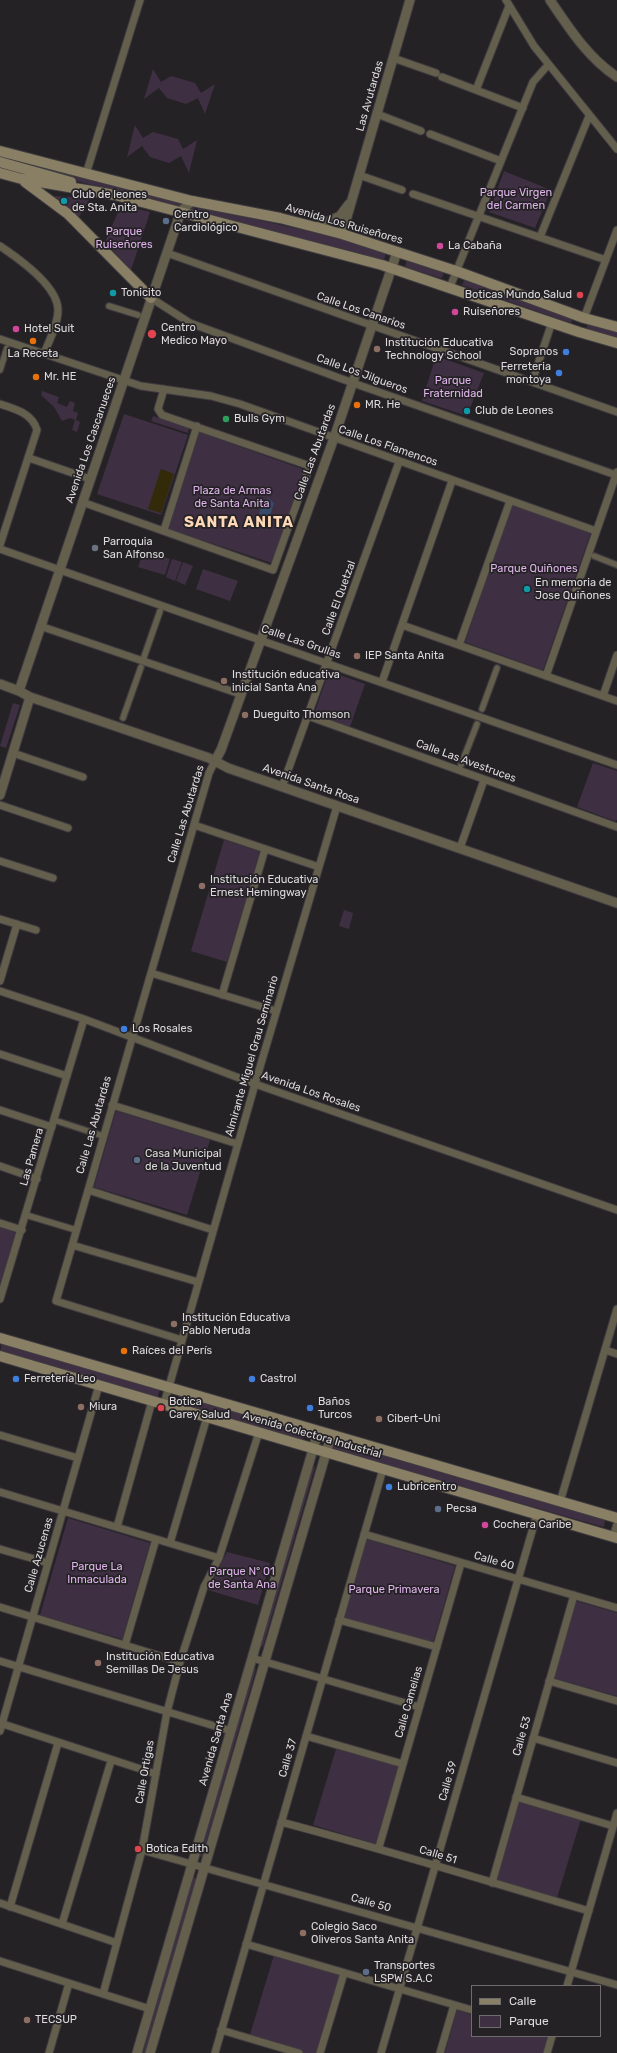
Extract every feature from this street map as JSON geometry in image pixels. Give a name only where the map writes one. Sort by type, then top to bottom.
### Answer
[{"type":"main road","name":"Avenida Los Ruiseñores","points":[[0,152],[192,201],[316,227],[342,234],[456,271],[584,318],[617,327]]},
{"type":"main road","name":"Avenida Los Ruiseñores","points":[[0,161],[58,167]]},
{"type":"main road","name":"Avenida Los Ruiseñores","points":[[0,161],[115,195],[391,267],[617,343]]},
{"type":"main road","name":"Avenida Los Ruiseñores","points":[[0,173],[22,179],[115,195]]},
{"type":"main road","points":[[22,179],[68,214],[151,298]]},
{"type":"main road","name":"Avenida Colectora Industrial","points":[[0,1338],[331,1436],[617,1518]]},
{"type":"main road","name":"Avenida Colectora Industrial","points":[[0,1356],[615,1537]]},
{"type":"street","points":[[86,174],[140,0]]},
{"type":"street","name":"Las Avutardas","points":[[342,234],[410,0]]},
{"type":"street","points":[[551,1],[580,43],[597,62],[617,77]]},
{"type":"street","points":[[476,90],[507,3]]},
{"type":"street","points":[[507,3],[548,64],[617,149]]},
{"type":"street","points":[[393,58],[523,108]]},
{"type":"street","points":[[450,287],[533,82],[548,64]]},
{"type":"street","points":[[377,114],[421,131]]},
{"type":"street","points":[[540,237],[589,116]]},
{"type":"street","points":[[430,134],[501,161]]},
{"type":"street","points":[[359,175],[402,190]]},
{"type":"street","points":[[413,194],[606,260]]},
{"type":"street","name":"Las Avutardas","points":[[316,227],[340,216],[352,198]]},
{"type":"street","name":"Avenida Los Cascanueces","points":[[19,691],[181,211],[192,201]]},
{"type":"street","points":[[584,318],[617,230]]},
{"type":"street","points":[[0,246],[33,271],[46,284],[56,300],[58,314],[44,354]]},
{"type":"street","name":"Calle Las Abutardas","points":[[182,1340],[56,1301],[209,774],[334,438],[397,252]]},
{"type":"street","name":"Calle Los Canarios","points":[[167,253],[372,327],[617,412]]},
{"type":"street","name":"Calle Los Jilgueros","points":[[151,298],[190,323],[353,383],[616,473]]},
{"type":"street","points":[[109,306],[138,315]]},
{"type":"street","points":[[532,382],[552,322]]},
{"type":"street","name":"Calle Los Flamencos","points":[[0,339],[123,380],[164,389],[211,396],[240,404],[452,481],[596,531]]},
{"type":"street","points":[[0,370],[8,348]]},
{"type":"street","points":[[82,502],[273,570],[310,466],[159,412],[164,389]]},
{"type":"street","points":[[0,404],[19,410],[31,418],[37,430],[0,545]]},
{"type":"street","points":[[164,530],[197,426]]},
{"type":"street","points":[[29,458],[90,479]]},
{"type":"street","name":"Calle El Quetzal","points":[[282,787],[399,462]]},
{"type":"street","points":[[546,676],[616,473]]},
{"type":"street","points":[[382,682],[452,481]]},
{"type":"street","points":[[459,645],[510,501]]},
{"type":"street","name":"Calle Las Grullas","points":[[0,549],[617,765]]},
{"type":"street","points":[[594,556],[617,565]]},
{"type":"street","points":[[144,657],[160,611]]},
{"type":"street","points":[[402,625],[617,701]]},
{"type":"street","points":[[40,626],[240,694]]},
{"type":"street","points":[[603,696],[617,655]]},
{"type":"street","points":[[124,718],[141,667]]},
{"type":"street","points":[[482,709],[497,668]]},
{"type":"street","name":"Avenida Santa Rosa","points":[[0,684],[30,697],[215,761],[224,767],[617,903]]},
{"type":"street","points":[[0,795],[30,697]]},
{"type":"street","name":"Calle Las Avestruces","points":[[308,716],[617,828]]},
{"type":"street","points":[[461,765],[477,724]]},
{"type":"street","points":[[12,753],[83,777]]},
{"type":"street","points":[[460,848],[484,780]]},
{"type":"street","points":[[0,805],[68,828]]},
{"type":"street","name":"Almirante Miguel Grau Seminario","points":[[164,1404],[276,1011],[337,806]]},
{"type":"street","points":[[194,825],[319,867]]},
{"type":"street","points":[[222,995],[265,849]]},
{"type":"street","points":[[0,861],[52,878]]},
{"type":"street","points":[[0,919],[36,930]]},
{"type":"street","points":[[0,981],[17,924]]},
{"type":"street","points":[[151,974],[276,1011]]},
{"type":"street","name":"Avenida Los Rosales","points":[[0,991],[84,1019],[255,1084],[617,1210]]},
{"type":"street","name":"Las Pamera","points":[[0,1300],[84,1019]]},
{"type":"street","points":[[0,1054],[67,1076]]},
{"type":"street","points":[[112,1105],[238,1144]]},
{"type":"street","points":[[0,1110],[52,1128]]},
{"type":"street","points":[[54,1120],[103,1136]]},
{"type":"street","points":[[0,1166],[37,1179]]},
{"type":"street","points":[[88,1190],[213,1230]]},
{"type":"street","points":[[26,1215],[76,1230]]},
{"type":"street","points":[[0,1223],[22,1230]]},
{"type":"street","points":[[72,1245],[198,1282]]},
{"type":"street","points":[[560,1502],[617,1309]]},
{"type":"street","points":[[605,1350],[617,1354]]},
{"type":"street","name":"Calle Azucenas","points":[[1,1726],[62,1511],[100,1385]]},
{"type":"street","points":[[117,1527],[152,1401]]},
{"type":"street","points":[[170,1543],[207,1417]]},
{"type":"street","name":"Calle Ortigas","points":[[103,1994],[142,1850],[167,1712],[180,1662],[204,1587],[219,1558],[260,1432]]},
{"type":"street","name":"Avenida Santa Ana","points":[[137,2053],[318,1432]]},
{"type":"street","points":[[0,1435],[78,1458]]},
{"type":"street","points":[[150,2053],[331,1436]]},
{"type":"street","name":"Calle 37","points":[[215,2053],[383,1469]]},
{"type":"street","points":[[0,1492],[219,1558]]},
{"type":"street","name":"Calle 39","points":[[381,2053],[537,1514]]},
{"type":"street","points":[[615,1537],[617,1524]]},
{"type":"street","name":"Calle 60","points":[[364,1534],[617,1608]]},
{"type":"street","points":[[125,1645],[156,1539]]},
{"type":"street","points":[[0,1549],[48,1563]]},
{"type":"street","name":"Calle Camelias","points":[[379,1847],[462,1563]]},
{"type":"street","name":"Calle 53","points":[[492,1882],[574,1596]]},
{"type":"street","points":[[0,1607],[180,1662]]},
{"type":"street","points":[[339,1620],[436,1648]]},
{"type":"street","points":[[252,1658],[419,1707]]},
{"type":"street","points":[[0,1661],[231,1731]]},
{"type":"street","points":[[549,1681],[617,1701]]},
{"type":"street","points":[[1,1726],[156,1774]]},
{"type":"street","points":[[306,1736],[403,1764]]},
{"type":"street","points":[[533,1738],[617,1763]]},
{"type":"street","points":[[10,1907],[58,1743]]},
{"type":"street","points":[[62,1924],[111,1761]]},
{"type":"street","points":[[516,1797],[613,1826]]},
{"type":"street","points":[[567,1985],[617,1814]]},
{"type":"street","name":"Calle 51","points":[[281,1822],[379,1847],[435,1866],[589,1911]]},
{"type":"street","name":"Calle 50","points":[[142,1850],[617,1985]]},
{"type":"street","points":[[0,1903],[117,1943]]},
{"type":"street","points":[[246,1944],[471,2010]]},
{"type":"street","points":[[0,1961],[150,2009]]},
{"type":"street","points":[[320,2053],[344,1973]]},
{"type":"street","points":[[49,2053],[69,1983]]},
{"type":"street","points":[[440,2053],[454,2005]]},
{"type":"street","points":[[221,2030],[299,2053]]},
{"type":"street","points":[[547,2053],[552,2037]]},
{"type":"green space","points":[[153,69],[161,82],[171,76],[195,83],[201,93],[215,84],[205,114],[198,98],[186,104],[167,98],[159,88],[144,99]]},
{"type":"green space","points":[[135,125],[143,138],[153,132],[178,139],[183,149],[197,140],[189,173],[181,156],[169,163],[150,157],[142,146],[127,157]]},
{"type":"green space","points":[[27,168],[81,177],[186,202],[180,208]]},
{"type":"green space","name":"Parque Virgen del Carmen","points":[[504,171],[551,190],[535,228],[489,212]]},
{"type":"green space","points":[[55,196],[90,198],[79,217],[53,198]]},
{"type":"green space","name":"Parque Ruiseñores","points":[[121,205],[150,212],[131,270],[105,242]]},
{"type":"green space","points":[[190,207],[312,232],[385,251],[386,253],[384,260],[382,261],[185,210]]},
{"type":"green space","points":[[407,259],[443,271],[443,276],[441,278],[405,267]]},
{"type":"green space","points":[[465,278],[573,318],[571,323],[462,285]]},
{"type":"green space","points":[[588,324],[617,331],[617,339],[585,330]]},
{"type":"green space","name":"Parque Fraternidad","points":[[436,356],[484,373],[467,416],[422,401]]},
{"type":"green space","points":[[42,391],[59,397],[57,403],[67,407],[70,401],[75,403],[73,411],[78,413],[76,420],[80,422],[77,432],[72,430],[75,420],[70,418],[62,421],[54,407],[41,395]]},
{"type":"green space","points":[[124,414],[188,435],[161,515],[97,494]]},
{"type":"green space","points":[[153,416],[189,428],[188,433],[151,421]]},
{"type":"green space","name":"Plaza de Armas de Santa Anita","points":[[199,432],[305,470],[272,563],[168,529]]},
{"type":"green space","name":"Parque Quiñones","points":[[512,505],[591,532],[543,670],[465,642]]},
{"type":"green space","points":[[144,550],[170,559],[165,575],[138,567]]},
{"type":"green space","points":[[172,559],[182,562],[175,581],[166,577]]},
{"type":"green space","points":[[183,562],[193,566],[185,585],[176,581]]},
{"type":"green space","points":[[203,569],[238,581],[230,601],[196,589]]},
{"type":"green space","points":[[329,671],[365,684],[350,727],[314,714]]},
{"type":"green space","points":[[13,703],[20,705],[6,748],[0,746]]},
{"type":"green space","points":[[593,763],[617,771],[617,820],[615,821],[577,807]]},
{"type":"green space","points":[[224,840],[258,851],[259,854],[227,962],[191,951]]},
{"type":"green space","points":[[344,910],[353,913],[349,929],[339,926]]},
{"type":"green space","points":[[116,1111],[210,1140],[187,1215],[94,1187]]},
{"type":"green space","points":[[0,1227],[16,1233],[0,1284]]},
{"type":"green space","points":[[2,1342],[160,1389],[157,1399],[0,1352]]},
{"type":"green space","points":[[179,1395],[304,1433],[303,1441],[176,1405]]},
{"type":"green space","points":[[335,1442],[605,1519],[604,1527],[334,1451],[332,1450]]},
{"type":"green space","points":[[310,1466],[315,1467],[263,1646],[261,1647],[259,1646]]},
{"type":"green space","name":"Parque La Inmaculada","points":[[68,1518],[150,1543],[122,1639],[40,1615]]},
{"type":"green space","name":"Parque Primavera","points":[[366,1539],[455,1566],[433,1643],[343,1617]]},
{"type":"green space","name":"Parque N° 01 de Santa Ana","points":[[227,1552],[270,1563],[258,1605],[208,1590]]},
{"type":"green space","points":[[576,1601],[617,1613],[617,1696],[554,1678]]},
{"type":"green space","points":[[253,1666],[256,1669],[202,1857],[197,1856]]},
{"type":"green space","points":[[336,1749],[399,1766],[376,1844],[313,1825]]},
{"type":"green space","points":[[518,1801],[581,1819],[557,1898],[495,1881]]},
{"type":"green space","points":[[193,1876],[196,1879],[145,2053],[140,2053]]},
{"type":"green space","points":[[274,1955],[341,1974],[317,2053],[301,2053],[249,2038]]},
{"type":"green space","points":[[457,2010],[471,2015],[471,2037],[548,2038],[543,2053],[445,2053]]},
{"type":"sand","points":[[161,469],[174,474],[161,513],[148,509]]},
{"type":"water","points":[[268,498],[274,503],[270,516],[264,518],[259,513],[264,500]]},
{"type":"place","name":"Club de leones de Sta. Anita","points":[[64,201]]},
{"type":"place","name":"Centro Cardiológico","points":[[166,221]]},
{"type":"place","name":"La Cabaña","points":[[440,246]]},
{"type":"place","name":"Tonicito","points":[[113,293]]},
{"type":"place","name":"Boticas Mundo Salud","points":[[580,295]]},
{"type":"place","name":"Ruiseñores","points":[[455,312]]},
{"type":"place","name":"Hotel Suit","points":[[16,329]]},
{"type":"place","name":"Centro Medico Mayo","points":[[152,334]]},
{"type":"place","name":"La Receta","points":[[33,341]]},
{"type":"place","name":"Institución Educativa Technology School","points":[[377,349]]},
{"type":"place","name":"Sopranos","points":[[566,352]]},
{"type":"place","name":"Ferreteria montoya","points":[[559,373]]},
{"type":"place","name":"Mr. HE","points":[[36,377]]},
{"type":"place","name":"MR. He","points":[[357,405]]},
{"type":"place","name":"Club de Leones","points":[[467,411]]},
{"type":"place","name":"Bulls Gym","points":[[226,419]]},
{"type":"place","name":"Parroquia San Alfonso","points":[[95,548]]},
{"type":"place","name":"En memoria de Jose Quiñones","points":[[527,589]]},
{"type":"place","name":"IEP Santa Anita","points":[[357,656]]},
{"type":"place","name":"Institución educativa inicial Santa Ana","points":[[224,681]]},
{"type":"place","name":"Dueguito Thomson","points":[[245,715]]},
{"type":"place","name":"Institución Educativa Ernest Hemingway","points":[[202,886]]},
{"type":"place","name":"Los Rosales","points":[[124,1029]]},
{"type":"place","name":"Casa Municipal de la Juventud","points":[[137,1160]]},
{"type":"place","name":"Institución Educativa Pablo Neruda","points":[[174,1324]]},
{"type":"place","name":"Raíces del Perís","points":[[124,1351]]},
{"type":"place","name":"Ferretería Leo","points":[[16,1379]]},
{"type":"place","name":"Castrol","points":[[252,1379]]},
{"type":"place","name":"Miura","points":[[81,1407]]},
{"type":"place","name":"Botica Carey Salud","points":[[161,1408]]},
{"type":"place","name":"Baños Turcos","points":[[310,1408]]},
{"type":"place","name":"Cibert-Uni","points":[[379,1419]]},
{"type":"place","name":"Lubricentro","points":[[389,1487]]},
{"type":"place","name":"Pecsa","points":[[438,1509]]},
{"type":"place","name":"Cochera Caribe","points":[[485,1525]]},
{"type":"place","name":"Institución Educativa Semillas De Jesus","points":[[98,1663]]},
{"type":"place","name":"Botica Edith","points":[[138,1849]]},
{"type":"place","name":"Colegio Saco Oliveros Santa Anita","points":[[303,1933]]},
{"type":"place","name":"Transportes LSPW S.A.C","points":[[366,1972]]},
{"type":"place","name":"TECSUP","points":[[27,2020]]},
{"type":"district","name":"SANTA ANITA","points":[[239,523]]}]
